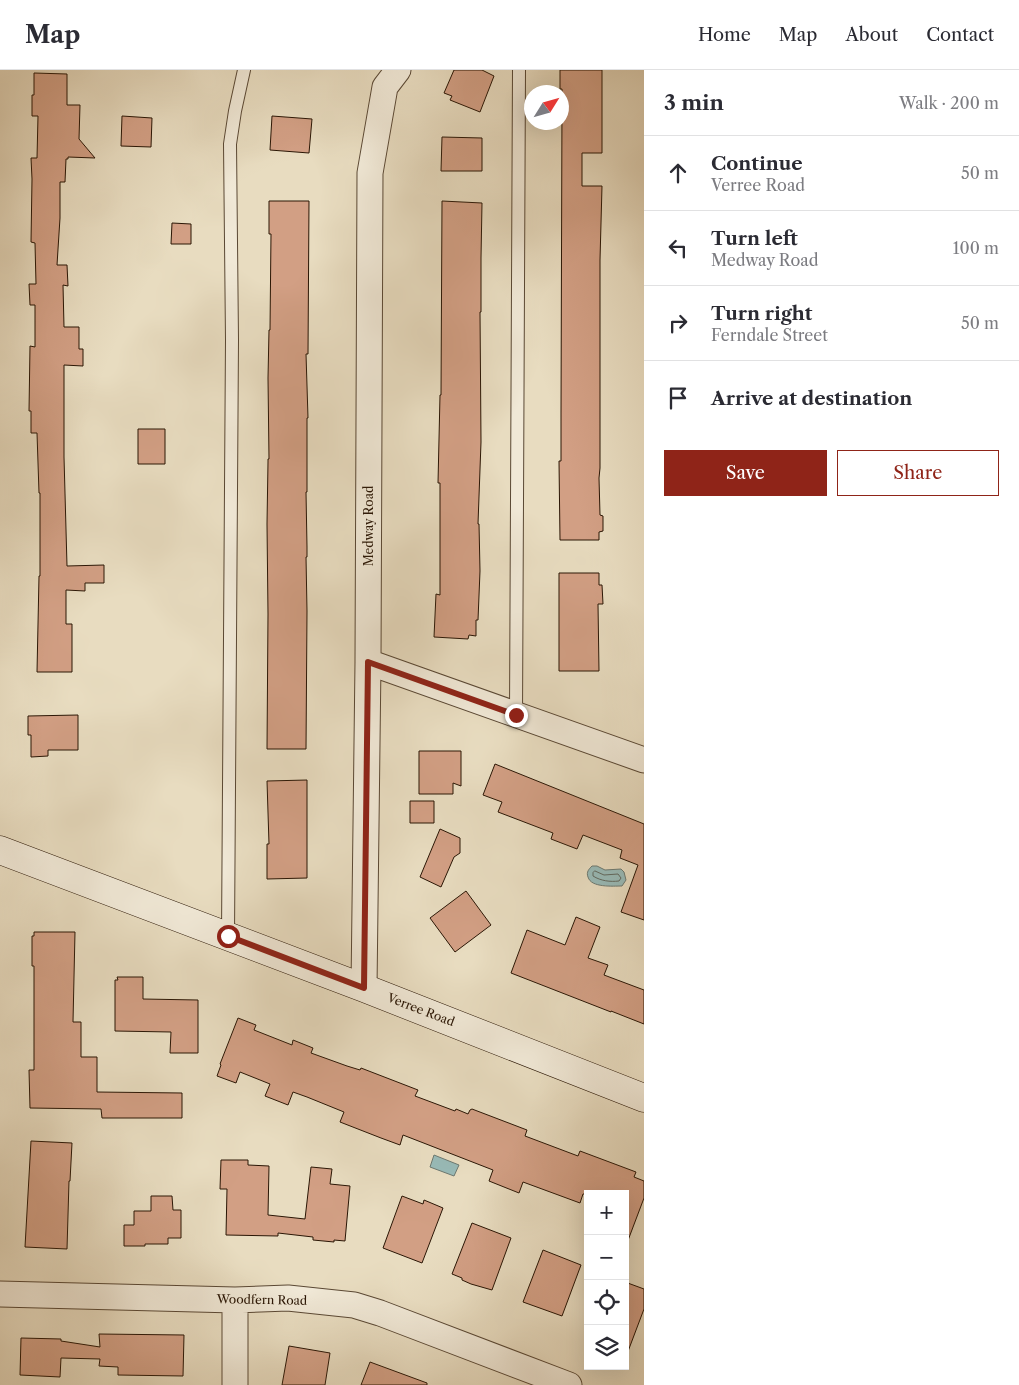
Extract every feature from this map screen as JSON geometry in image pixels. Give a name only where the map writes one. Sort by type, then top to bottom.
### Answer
[{"type":"main road","name":"Verree Road","points":[[0,850],[364,988],[644,1098]]},
{"type":"street","name":"Medway Road","points":[[364,988],[368,662],[370,174],[385,87],[398,70]]},
{"type":"street","points":[[368,662],[644,760]]},
{"type":"street","name":"Woodfern Road","points":[[0,1294],[235,1300],[288,1298],[368,1308],[569,1385]]},
{"type":"street","points":[[235,1300],[235,1385]]},
{"type":"lane","points":[[228,936],[232,350],[230,144],[244,70]]},
{"type":"lane","points":[[516,715],[519,503],[519,70]]},
{"type":"water","points":[[592,866],[605,870],[621,869],[626,880],[622,886],[603,886],[593,883],[587,875]]},
{"type":"water","points":[[434,1155],[459,1165],[454,1176],[430,1167]]},
{"type":"building","points":[[454,70],[482,70],[494,76],[480,112],[450,100],[452,96],[444,93]]},
{"type":"building","points":[[560,70],[602,70],[602,153],[582,153],[582,186],[602,186],[599,478],[600,515],[603,516],[603,531],[599,532],[599,540],[560,540],[562,130],[569,130],[569,85],[560,85]]},
{"type":"building","points":[[34,73],[67,74],[67,105],[80,105],[79,139],[95,158],[68,157],[66,159],[65,182],[60,182],[57,265],[67,265],[68,286],[63,285],[64,327],[79,327],[79,349],[83,349],[83,366],[64,365],[67,566],[104,565],[104,583],[85,583],[85,591],[66,590],[66,624],[72,624],[72,672],[37,672],[40,493],[37,433],[31,433],[31,411],[29,411],[30,346],[35,347],[35,305],[30,305],[29,284],[36,284],[35,243],[31,242],[31,158],[37,158],[38,116],[32,116]]},
{"type":"building","points":[[122,116],[152,118],[151,147],[121,146]]},
{"type":"building","points":[[272,116],[312,119],[309,153],[270,150]]},
{"type":"building","points":[[442,137],[482,138],[482,171],[441,171]]},
{"type":"building","points":[[269,201],[309,201],[308,354],[306,354],[308,418],[306,492],[306,749],[267,749],[268,378],[271,234],[269,234]]},
{"type":"building","points":[[442,201],[482,203],[480,312],[481,442],[478,524],[480,571],[476,636],[469,635],[468,639],[434,637],[436,594],[440,595],[440,483],[438,483],[441,395]]},
{"type":"building","points":[[172,223],[191,224],[191,244],[171,244]]},
{"type":"building","points":[[138,429],[165,429],[165,464],[138,464]]},
{"type":"building","points":[[559,573],[599,573],[599,585],[602,585],[603,604],[598,604],[599,671],[559,671]]},
{"type":"building","points":[[78,715],[78,750],[48,750],[48,756],[31,757],[31,735],[28,735],[28,716]]},
{"type":"building","points":[[419,751],[461,751],[461,786],[453,783],[453,794],[419,794]]},
{"type":"building","points":[[495,764],[644,824],[644,920],[621,912],[638,865],[620,858],[622,850],[583,835],[577,849],[551,839],[553,833],[498,812],[502,802],[483,795]]},
{"type":"building","points":[[307,780],[307,878],[267,879],[267,844],[269,844],[267,781]]},
{"type":"building","points":[[410,801],[434,801],[434,823],[410,823]]},
{"type":"building","points":[[440,829],[460,838],[460,853],[454,857],[441,887],[420,877]]},
{"type":"building","points":[[466,891],[491,925],[455,952],[430,918]]},
{"type":"building","points":[[576,917],[600,927],[588,958],[608,965],[604,975],[644,990],[644,1024],[511,973],[527,930],[565,945]]},
{"type":"building","points":[[34,932],[75,932],[73,1022],[81,1022],[81,1057],[97,1057],[97,1092],[182,1093],[182,1118],[102,1118],[101,1109],[30,1108],[29,1070],[34,1070],[34,966],[32,966],[32,936],[34,936]]},
{"type":"building","points":[[117,977],[143,977],[143,999],[198,1000],[198,1053],[170,1053],[171,1032],[115,1031],[115,980],[118,980]]},
{"type":"building","points":[[238,1018],[256,1025],[254,1030],[292,1045],[293,1040],[313,1048],[311,1053],[360,1070],[361,1068],[418,1090],[415,1096],[468,1114],[472,1109],[527,1130],[525,1136],[578,1156],[580,1151],[636,1172],[634,1177],[644,1181],[644,1198],[629,1238],[629,1190],[584,1190],[580,1203],[523,1182],[519,1193],[489,1181],[493,1170],[403,1135],[400,1145],[340,1122],[344,1112],[307,1097],[293,1092],[288,1105],[265,1096],[270,1084],[240,1072],[236,1083],[217,1076]]},
{"type":"building","points":[[31,1141],[72,1143],[67,1249],[25,1247]]},
{"type":"building","points":[[221,1160],[248,1160],[248,1165],[269,1166],[268,1215],[305,1219],[311,1167],[332,1169],[330,1184],[350,1186],[345,1241],[313,1240],[313,1237],[278,1233],[278,1236],[226,1235],[227,1189],[220,1189]]},
{"type":"building","points":[[151,1196],[172,1196],[173,1210],[181,1210],[181,1238],[168,1238],[168,1244],[124,1246],[124,1225],[134,1225],[134,1211],[151,1211]]},
{"type":"building","points":[[402,1196],[423,1204],[424,1200],[443,1208],[422,1263],[383,1248]]},
{"type":"building","points":[[472,1223],[511,1238],[492,1290],[471,1284],[452,1274]]},
{"type":"building","points":[[543,1250],[581,1265],[562,1316],[523,1302]]},
{"type":"building","points":[[629,1283],[644,1289],[644,1309],[629,1349]]},
{"type":"building","points":[[99,1334],[184,1335],[183,1376],[118,1375],[118,1367],[99,1366],[100,1359],[61,1358],[60,1377],[20,1375],[21,1338],[61,1339],[61,1341],[100,1347]]},
{"type":"building","points":[[289,1346],[330,1353],[325,1385],[282,1385]]},
{"type":"building","points":[[370,1362],[427,1383],[427,1385],[361,1385]]},
{"type":"route","points":[[228,936],[364,988],[368,662],[516,715]]}]
